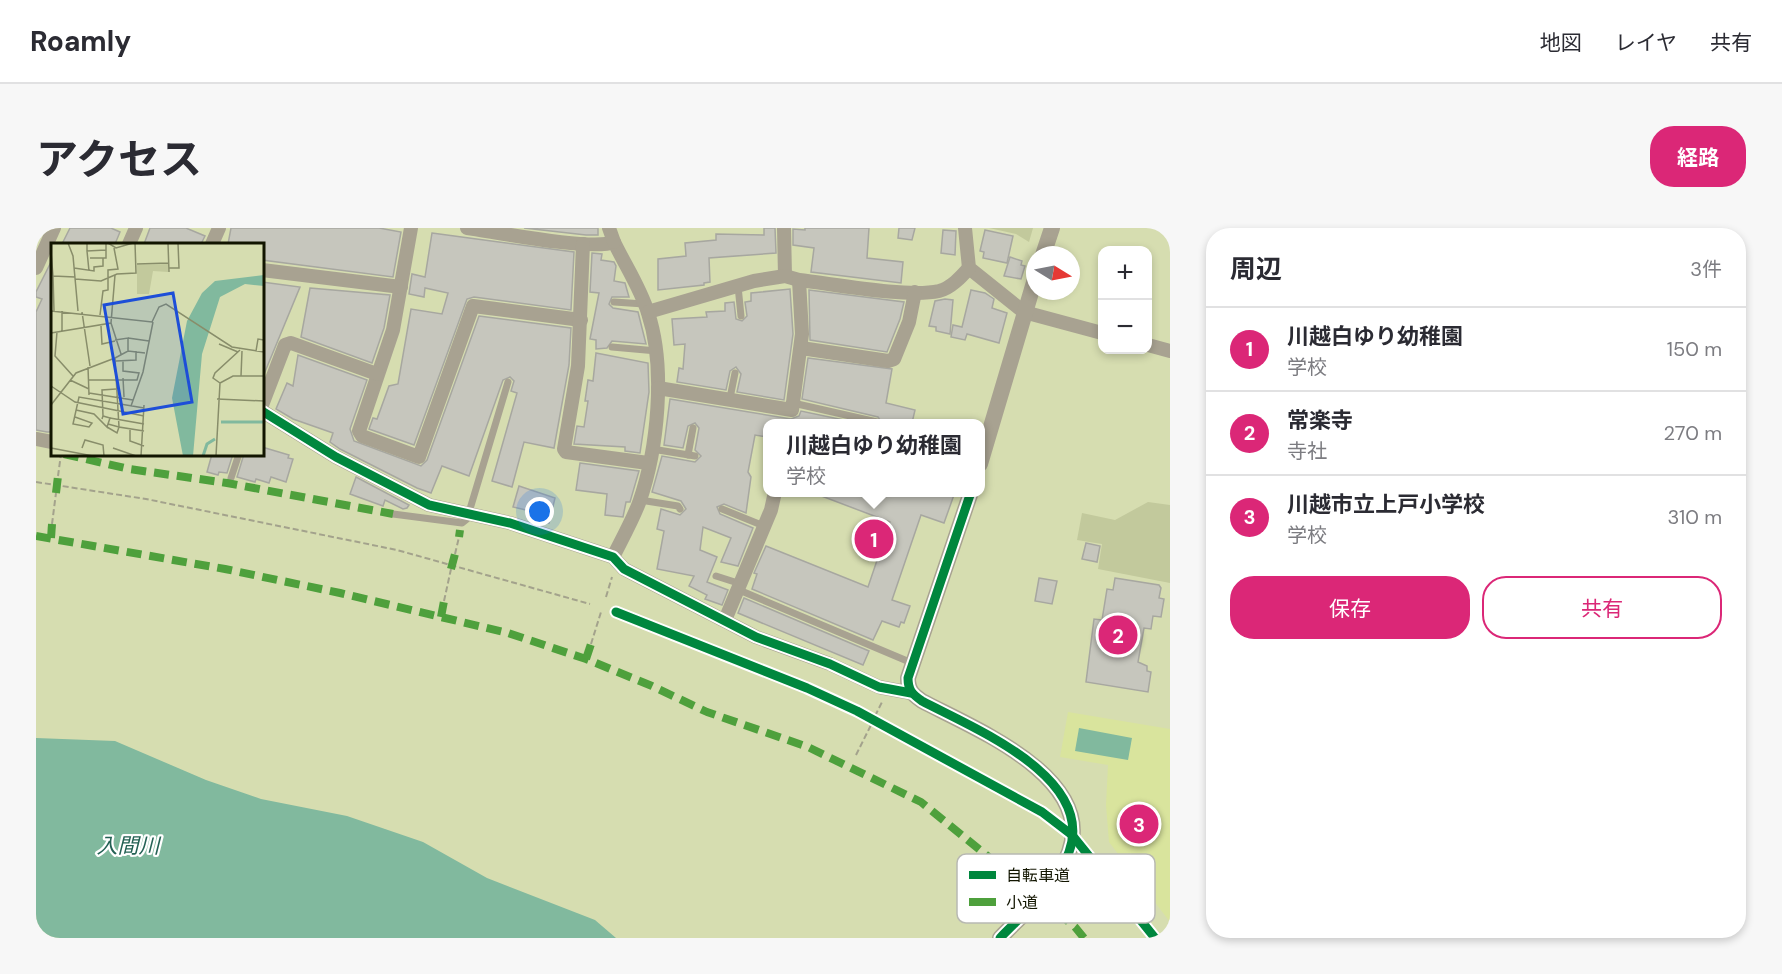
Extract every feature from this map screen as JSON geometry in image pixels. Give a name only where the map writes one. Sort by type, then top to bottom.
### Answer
[{"type":"street","points":[[36,268],[54,228]]},
{"type":"street","points":[[129,243],[135,228]]},
{"type":"street","points":[[212,243],[219,228]]},
{"type":"street","points":[[411,228],[393,330],[359,431],[362,436],[419,457],[473,306],[581,320]]},
{"type":"street","points":[[467,228],[583,244],[606,246],[614,242]]},
{"type":"street","points":[[609,228],[646,308],[657,351],[658,388],[652,449],[640,500],[613,557]]},
{"type":"street","points":[[783,228],[785,276]]},
{"type":"street","points":[[965,228],[969,268],[1024,312],[1098,332]]},
{"type":"street","points":[[1046,246],[1052,228]]},
{"type":"street","points":[[583,244],[578,366],[564,449],[566,452],[648,463]]},
{"type":"street","points":[[646,308],[785,276],[799,280],[915,292],[941,290],[953,284],[969,268]]},
{"type":"street","points":[[264,270],[401,287]]},
{"type":"street","points":[[658,388],[730,398],[791,412],[801,348],[799,280]]},
{"type":"street","points":[[801,348],[888,361],[894,358],[909,322],[915,292]]},
{"type":"street","points":[[985,450],[1028,300]]},
{"type":"street","points":[[264,400],[285,345],[291,344],[377,374]]},
{"type":"street","points":[[1152,346],[1170,351]]},
{"type":"street","points":[[264,412],[336,457],[429,505],[510,523],[613,557],[624,569],[756,638],[830,664],[879,687],[911,693],[1011,750],[1048,777],[1064,796],[1071,811],[1072,835],[1068,854]]},
{"type":"street","points":[[36,440],[51,442]]},
{"type":"street","points":[[725,620],[764,526],[773,497]]},
{"type":"street","points":[[911,693],[908,678],[912,663],[969,497]]},
{"type":"street","points":[[1000,938],[1014,923]]},
{"type":"lane","points":[[738,286],[741,316]]},
{"type":"lane","points":[[614,302],[646,308]]},
{"type":"lane","points":[[612,347],[657,351]]},
{"type":"lane","points":[[730,398],[735,373]]},
{"type":"lane","points":[[393,514],[462,523],[470,513],[508,382]]},
{"type":"lane","points":[[791,412],[851,419]]},
{"type":"lane","points":[[652,449],[691,455],[693,428]]},
{"type":"lane","points":[[231,478],[238,456]]},
{"type":"lane","points":[[640,500],[678,506],[680,509]]},
{"type":"lane","points":[[722,509],[764,526]]},
{"type":"lane","points":[[716,576],[912,663]]},
{"type":"path","points":[[58,476],[61,456]]},
{"type":"path","points":[[36,482],[146,500],[397,550],[590,604]]},
{"type":"path","points":[[52,524],[56,493]]},
{"type":"path","points":[[455,554],[459,537]]},
{"type":"path","points":[[444,601],[452,569]]},
{"type":"path","points":[[606,597],[613,574]]},
{"type":"path","points":[[591,644],[601,612]]},
{"type":"path","points":[[875,716],[883,699]]},
{"type":"path","points":[[865,715],[881,724]]},
{"type":"path","points":[[856,755],[871,725]]},
{"type":"shaded area","points":[[989,228],[1033,228],[1029,242],[1016,234]]},
{"type":"shaded area","points":[[1148,502],[1170,505],[1170,583],[1098,569],[1102,544],[1077,540],[1082,513],[1115,520]]},
{"type":"shaded area","points":[[1068,712],[1170,729],[1170,922],[1155,902],[1155,854],[1118,854],[1109,842],[1106,805],[1108,765],[1060,757]]},
{"type":"water","points":[[1079,728],[1132,738],[1128,760],[1075,751]]},
{"type":"water","name":"入間川","points":[[36,738],[115,741],[206,780],[261,799],[347,816],[423,842],[487,878],[595,920],[616,938],[36,938]]},
{"type":"building","points":[[70,228],[111,228],[120,232],[115,243],[62,243]]},
{"type":"building","points":[[150,228],[186,228],[205,236],[202,243],[144,243]]},
{"type":"building","points":[[231,228],[379,228],[401,232],[393,277],[264,260],[264,243],[228,243]]},
{"type":"building","points":[[524,228],[598,228],[598,235],[586,235]]},
{"type":"building","points":[[764,228],[775,228],[776,253],[709,258],[710,282],[704,285],[658,290],[658,259],[686,256],[685,243],[716,240],[716,234],[764,235]]},
{"type":"building","points":[[805,228],[869,228],[867,258],[903,262],[901,283],[811,272],[814,248],[793,245],[793,229],[805,230]]},
{"type":"building","points":[[899,228],[915,228],[912,240],[898,238]]},
{"type":"building","points":[[943,230],[956,231],[955,255],[941,253]]},
{"type":"building","points":[[985,230],[1013,236],[1007,263],[983,258],[984,252],[980,251]]},
{"type":"building","points":[[432,233],[574,252],[571,310],[474,297],[467,299],[414,445],[369,429],[373,418],[377,419],[389,386],[398,384],[411,309],[442,314],[448,293],[425,288],[424,297],[409,294],[412,274],[425,277]]},
{"type":"building","points":[[592,253],[602,254],[601,260],[614,262],[616,266],[614,281],[625,283],[629,297],[612,297],[609,304],[613,308],[638,312],[646,344],[612,341],[607,348],[596,349],[596,340],[590,339],[599,293],[590,292]]},
{"type":"building","points":[[1010,257],[1022,261],[1021,265],[1025,266],[1021,279],[1004,276]]},
{"type":"building","points":[[51,262],[51,432],[36,430],[36,312],[42,299],[36,297],[36,292]]},
{"type":"building","points":[[264,282],[300,287],[264,374]]},
{"type":"building","points":[[310,288],[390,295],[384,328],[372,363],[301,337]]},
{"type":"building","points":[[790,289],[793,334],[784,400],[737,392],[741,374],[736,367],[730,371],[726,390],[677,382],[679,368],[683,369],[685,344],[674,345],[672,319],[707,317],[706,312],[725,311],[725,303],[734,302],[736,319],[742,321],[747,316],[745,302],[751,301],[751,293]]},
{"type":"building","points":[[809,290],[904,302],[887,352],[810,340]]},
{"type":"building","points":[[971,290],[985,293],[994,299],[992,308],[1007,313],[999,343],[967,334],[965,340],[951,337],[953,325],[962,327]]},
{"type":"building","points":[[953,300],[950,334],[936,331],[936,327],[929,326],[935,301]]},
{"type":"building","points":[[479,316],[571,328],[569,365],[554,448],[524,442],[512,487],[492,481],[517,393],[511,391],[514,381],[510,377],[503,380],[469,476],[442,466],[431,493],[340,449],[330,442],[333,433],[293,419],[276,409],[287,383],[293,386],[298,355],[367,380],[350,429],[354,441],[421,466],[427,460]]},
{"type":"building","points":[[596,353],[648,363],[649,392],[640,453],[625,451],[625,447],[574,444],[577,426],[584,427],[588,380],[593,381]]},
{"type":"building","points":[[808,358],[892,369],[886,403],[915,410],[913,419],[879,419],[802,399]]},
{"type":"building","points":[[670,399],[791,419],[763,419],[763,436],[755,435],[748,472],[751,477],[746,513],[724,504],[717,507],[720,514],[753,528],[738,566],[721,562],[731,538],[703,527],[700,550],[717,557],[707,582],[728,590],[722,605],[705,599],[707,595],[689,586],[694,576],[657,569],[664,531],[657,529],[661,509],[680,515],[686,509],[681,501],[652,492],[662,456],[695,462],[701,456],[695,450],[699,428],[695,423],[688,426],[683,448],[664,445]]},
{"type":"building","points":[[801,411],[839,419],[791,419],[799,416]]},
{"type":"building","points":[[264,448],[289,455],[288,458],[293,459],[286,482],[271,477],[269,483],[237,477],[243,456],[264,456]]},
{"type":"building","points":[[211,456],[232,456],[227,473],[219,472],[218,475],[207,472]]},
{"type":"building","points":[[580,463],[639,471],[630,502],[626,502],[623,517],[605,515],[607,494],[576,490]]},
{"type":"building","points":[[356,477],[409,505],[403,509],[385,500],[383,506],[350,494]]},
{"type":"building","points":[[519,486],[555,498],[549,523],[537,520],[539,513],[513,507]]},
{"type":"building","points":[[824,497],[953,497],[944,523],[921,515],[892,600],[910,606],[904,623],[901,622],[899,627],[882,621],[873,640],[752,589],[757,574],[754,573],[766,546],[868,587],[890,522]]},
{"type":"building","points":[[1086,543],[1100,546],[1097,562],[1082,559]]},
{"type":"building","points":[[1039,578],[1057,581],[1052,604],[1035,601]]},
{"type":"building","points":[[1115,578],[1159,585],[1161,588],[1159,598],[1164,599],[1161,617],[1153,616],[1151,629],[1144,628],[1138,662],[1147,666],[1147,671],[1151,672],[1148,692],[1086,682],[1094,619],[1102,620],[1107,589],[1113,590]]},
{"type":"building","points":[[744,598],[869,651],[863,665],[738,613]]},
{"type":"marked path","points":[[73,456],[129,469],[227,483],[393,514]]},
{"type":"marked path","points":[[56,493],[58,476]]},
{"type":"marked path","points":[[51,538],[52,524]]},
{"type":"marked path","points":[[459,537],[460,530]]},
{"type":"marked path","points":[[36,536],[225,569],[340,593],[508,633],[586,659],[707,712],[808,747],[921,802],[985,854]]},
{"type":"marked path","points":[[451,569],[455,554]]},
{"type":"marked path","points":[[441,617],[444,601]]},
{"type":"marked path","points":[[586,659],[591,644]]},
{"type":"marked path","points":[[1070,923],[1084,938]]},
{"type":"cycle path","points":[[264,412],[336,457],[429,505],[510,523],[613,557],[624,569],[756,637],[830,664],[879,687],[911,693]]},
{"type":"cycle path","points":[[969,497],[908,678],[909,686],[913,694],[922,701],[998,741],[1025,758],[1048,778],[1065,801],[1073,825],[1068,854]]},
{"type":"cycle path","points":[[616,612],[807,688],[857,711],[1042,812],[1072,835],[1087,854]]},
{"type":"cycle path","points":[[1000,938],[1015,923]]},
{"type":"cycle path","points":[[1143,923],[1155,938]]},
{"type":"place","name":"川越白ゆり幼稚園","points":[[874,539]]},
{"type":"place","name":"常楽寺","points":[[1118,635]]},
{"type":"place","name":"川越市立上戸小学校","points":[[1139,824]]}]
